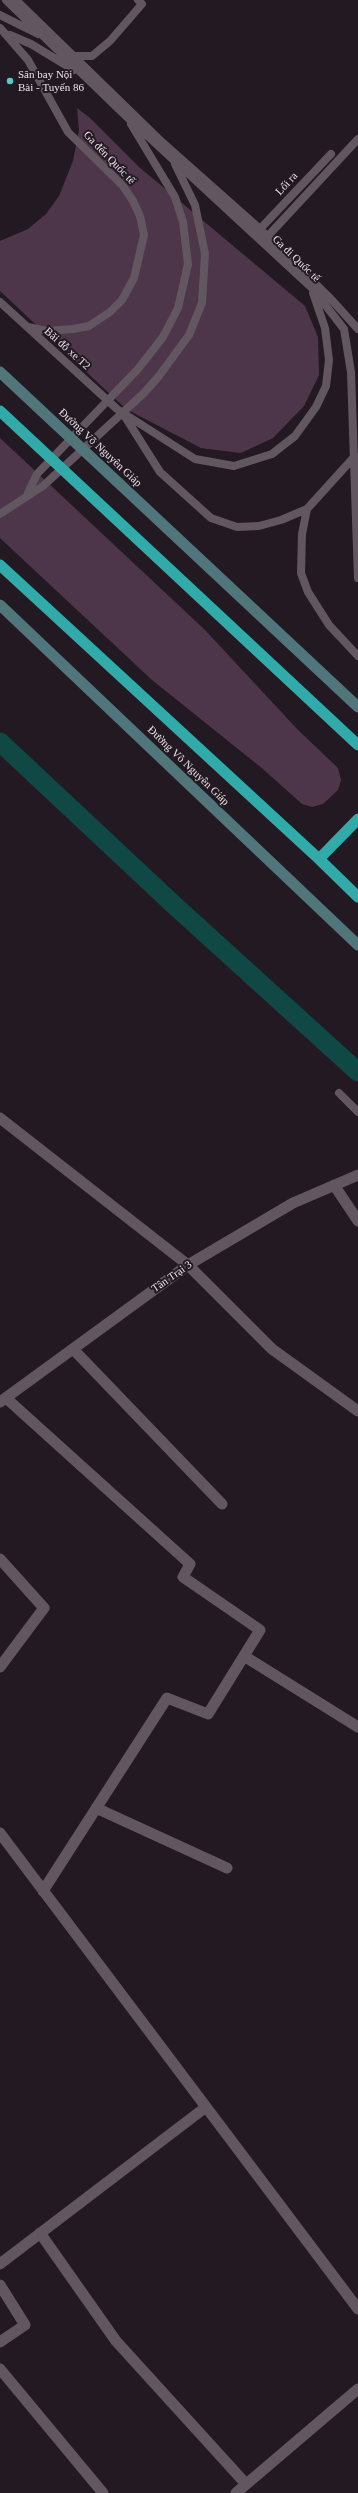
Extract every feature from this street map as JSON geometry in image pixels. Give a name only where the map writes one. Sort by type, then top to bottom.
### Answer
[{"type":"highway","points":[[0,412],[358,745]]},
{"type":"highway","name":"Đường Võ Nguyên Giáp","points":[[0,565],[319,859],[358,897]]},
{"type":"highway","points":[[319,859],[358,819]]},
{"type":"main road","name":"Đường Võ Nguyên Giáp","points":[[0,372],[358,707]]},
{"type":"main road","name":"Đường Võ Nguyên Giáp","points":[[2,609],[358,946]]},
{"type":"street","points":[[0,1118],[188,1265],[272,1349],[358,1412]]},
{"type":"street","name":"Tân Trại 3","points":[[3,1400],[188,1265],[293,1203],[358,1175]]},
{"type":"street","points":[[334,1185],[358,1221]]},
{"type":"street","points":[[72,1349],[222,1504]]},
{"type":"street","points":[[3,1400],[190,1564],[182,1577],[260,1630],[208,1714],[167,1698],[43,1891]]},
{"type":"street","points":[[0,1558],[44,1608],[0,1667]]},
{"type":"street","points":[[244,1656],[358,1727]]},
{"type":"street","points":[[96,1808],[227,1868]]},
{"type":"street","points":[[0,1833],[358,2309]]},
{"type":"street","points":[[0,2264],[206,2107]]},
{"type":"street","points":[[40,2233],[116,2341],[246,2484]]},
{"type":"street","points":[[0,2286],[25,2325],[0,2342]]},
{"type":"street","points":[[0,2369],[103,2493]]},
{"type":"street","points":[[236,2493],[358,2389]]},
{"type":"lane","name":"Ga đi Quốc tế","points":[[6,0],[126,116],[312,288],[344,329],[351,372],[358,578]]},
{"type":"lane","points":[[16,0],[162,142],[260,229],[329,297],[358,329]]},
{"type":"lane","points":[[0,2],[73,56],[92,56],[110,42],[142,4],[138,0]]},
{"type":"lane","name":"Ga đi Quốc tế","points":[[0,15],[46,38]]},
{"type":"lane","points":[[0,28],[8,34],[52,56],[121,103]]},
{"type":"lane","name":"Ga đến Quốc tế","points":[[8,34],[28,60],[68,132],[123,186],[133,201],[140,216],[144,234],[134,278],[122,300],[110,312],[88,326],[73,329],[47,331],[27,327]]},
{"type":"lane","points":[[28,493],[37,474],[138,369],[163,337],[178,308],[185,283],[188,264],[186,241],[175,197],[126,116]]},
{"type":"lane","points":[[267,237],[358,139]]},
{"type":"lane","points":[[0,514],[28,493],[43,486],[144,393],[159,376],[189,335],[202,303],[205,254],[201,227],[195,205],[162,142]]},
{"type":"lane","name":"Lối ra","points":[[260,229],[330,154]]},
{"type":"lane","points":[[121,411],[195,459],[234,466],[272,454],[295,436],[316,407],[326,386],[329,360],[325,328],[312,288]]},
{"type":"lane","name":"Bãi đỗ xe T2","points":[[0,302],[121,411]]},
{"type":"lane","points":[[121,411],[160,472],[211,518],[237,527],[259,526],[281,520],[307,509],[358,453]]},
{"type":"lane","points":[[307,509],[302,534],[301,573],[308,592],[329,626],[358,656]]},
{"type":"lane","points":[[339,1093],[358,1112]]},
{"type":"shaded area","points":[[77,108],[90,118],[139,167],[305,306],[318,337],[319,375],[304,406],[273,438],[241,453],[201,448],[126,409],[0,291],[0,241],[28,229],[46,214],[59,196],[73,161],[79,130]]},
{"type":"shaded area","points":[[0,438],[205,630],[298,730],[338,768],[341,780],[338,790],[323,804],[312,807],[302,804],[263,769],[152,680],[0,538]]},
{"type":"waterway","points":[[0,742],[174,905],[358,1072]]},
{"type":"place","name":"Sân bay Nội Bài - Tuyến 86","points":[[10,81]]}]
